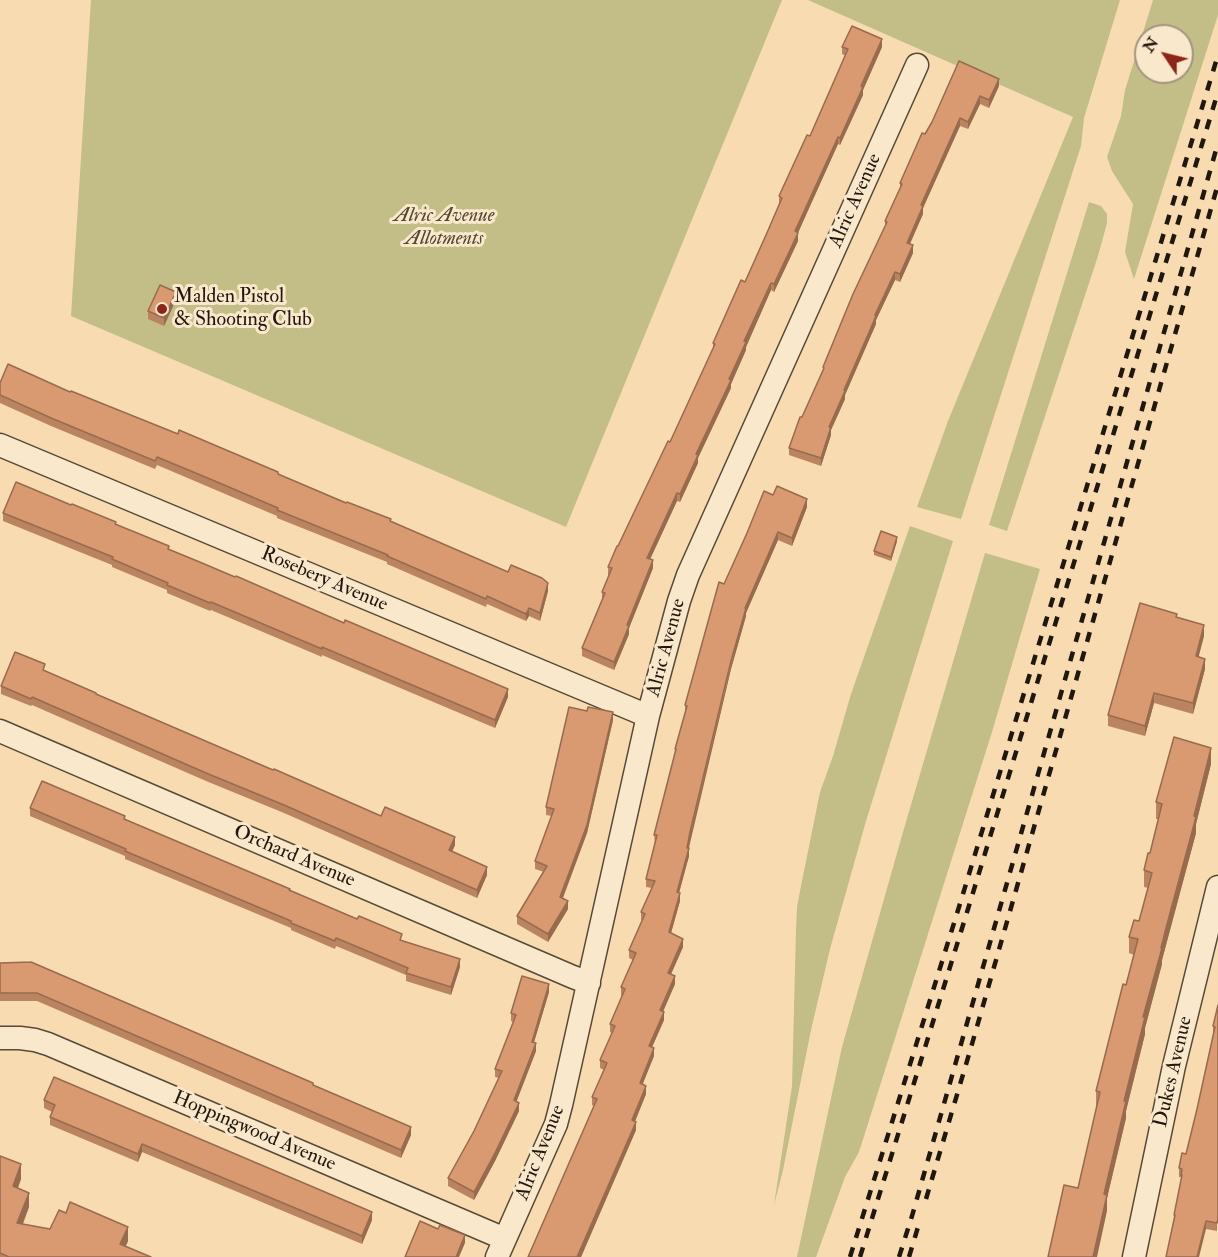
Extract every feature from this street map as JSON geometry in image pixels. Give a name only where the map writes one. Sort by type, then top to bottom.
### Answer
[{"type":"street","name":"Alric Avenue","points":[[501,1248],[556,1124],[648,716],[688,575],[917,65]]},
{"type":"street","name":"Rosebery Avenue","points":[[0,445],[648,716]]},
{"type":"street","name":"Orchard Avenue","points":[[0,731],[589,983]]},
{"type":"street","name":"Dukes Avenue","points":[[1134,1257],[1174,1066],[1218,887]]},
{"type":"street","name":"Hoppingwood Avenue","points":[[0,1038],[20,1038],[48,1044],[501,1248]]},
{"type":"green space","name":"Alric Avenue Allotments","points":[[91,0],[782,0],[566,527],[71,316]]},
{"type":"green space","points":[[808,0],[1120,0],[1084,118],[1081,146],[961,519],[917,507],[948,421],[1073,117]]},
{"type":"green space","points":[[1153,0],[1218,0],[1218,15],[1134,279],[1125,252],[1133,204],[1112,171],[1107,157],[1121,116],[1125,90],[1134,61],[1134,84],[1194,84],[1194,24],[1146,24]]},
{"type":"green space","points":[[1089,202],[1101,206],[1107,214],[1107,223],[1007,531],[989,525]]},
{"type":"green space","points":[[910,526],[953,541],[866,821],[830,949],[774,1205],[792,1086],[797,907],[801,886],[820,792],[851,694]]},
{"type":"green space","points":[[985,553],[1040,569],[992,732],[859,1152],[845,1177],[816,1257],[797,1257],[842,1047]]},
{"type":"building","points":[[852,26],[882,39],[840,138],[838,137],[795,231],[798,233],[744,341],[746,342],[729,379],[731,380],[696,454],[698,455],[680,494],[677,493],[647,558],[653,560],[614,662],[582,648],[605,593],[602,592],[612,568],[608,567],[668,441],[670,442],[715,344],[713,343],[741,280],[745,282],[782,198],[779,196],[807,135],[810,136],[848,49],[842,47]]},
{"type":"building","points":[[959,61],[999,79],[989,100],[980,96],[968,122],[960,118],[921,205],[923,206],[907,243],[913,245],[900,274],[895,272],[875,315],[829,427],[831,427],[821,458],[789,448],[853,294],[887,222],[885,221],[902,184],[900,183],[922,133],[925,134],[932,122]]},
{"type":"building","name":"Malden Pistol & Shooting Club","points":[[160,285],[176,292],[164,318],[148,311]]},
{"type":"building","points":[[8,364],[70,392],[178,434],[179,430],[346,503],[391,519],[390,521],[508,572],[511,565],[542,578],[548,583],[540,613],[529,608],[526,614],[487,596],[486,599],[210,479],[157,457],[155,461],[0,395],[0,383]]},
{"type":"building","points":[[16,482],[116,522],[115,524],[169,546],[168,549],[508,689],[495,720],[167,585],[168,583],[112,559],[113,557],[3,513]]},
{"type":"building","points":[[777,486],[807,499],[792,538],[778,532],[745,608],[690,832],[687,848],[689,848],[677,892],[680,893],[669,932],[683,939],[668,973],[675,976],[660,1010],[664,1012],[649,1046],[654,1048],[640,1083],[646,1086],[632,1120],[636,1122],[577,1257],[528,1257],[597,1099],[592,1097],[607,1063],[600,1060],[615,1026],[610,1024],[625,989],[621,987],[636,953],[629,950],[645,914],[641,912],[655,881],[646,879],[657,835],[654,835],[687,706],[685,705],[719,582],[724,584],[764,491],[773,495]]},
{"type":"building","points":[[881,531],[897,537],[891,557],[874,551]]},
{"type":"building","points":[[1140,603],[1204,625],[1196,656],[1205,659],[1193,703],[1154,693],[1145,726],[1108,715]]},
{"type":"building","points":[[15,652],[45,664],[43,670],[96,694],[381,816],[385,807],[455,837],[449,850],[487,867],[477,890],[32,697],[31,699],[1,686]]},
{"type":"building","points":[[569,707],[587,711],[588,707],[613,712],[587,825],[560,897],[568,901],[548,934],[517,916],[547,866],[535,861],[554,809],[546,807]]},
{"type":"building","points":[[1174,737],[1211,748],[1194,816],[1196,817],[1143,1017],[1145,1017],[1104,1194],[1107,1195],[1093,1257],[1048,1257],[1064,1185],[1078,1188],[1100,1092],[1096,1091],[1123,984],[1126,985],[1138,939],[1129,937],[1134,920],[1139,921],[1152,873],[1144,870],[1162,804],[1156,802]]},
{"type":"building","points":[[42,781],[125,816],[124,819],[357,919],[359,916],[402,934],[400,940],[460,959],[451,987],[406,973],[408,968],[336,938],[335,941],[291,923],[291,921],[30,808]]},
{"type":"building","points":[[31,962],[411,1127],[401,1150],[37,993],[0,993],[0,963]]},
{"type":"building","points":[[522,976],[549,984],[532,1042],[536,1043],[514,1100],[519,1103],[474,1192],[448,1178],[474,1131],[502,1071],[495,1069],[516,1015],[511,1013]]},
{"type":"building","points":[[1218,1005],[1218,1219],[1217,1223],[1206,1221],[1197,1257],[1166,1257],[1182,1175],[1182,1169],[1179,1168],[1182,1153],[1186,1154],[1197,1109]]},
{"type":"building","points":[[54,1077],[372,1212],[362,1236],[142,1144],[138,1154],[50,1117],[55,1105],[44,1100]]},
{"type":"building","points":[[0,1156],[21,1164],[13,1186],[29,1193],[17,1223],[50,1229],[59,1210],[66,1213],[70,1202],[128,1227],[120,1244],[151,1257],[9,1257],[0,1253]]},
{"type":"building","points":[[420,1221],[438,1229],[440,1225],[465,1235],[456,1257],[405,1257]]},
{"type":"railway","points":[[850,1257],[1218,55]]},
{"type":"railway","points":[[860,1257],[1218,92]]},
{"type":"railway","points":[[899,1257],[1218,143]]},
{"type":"railway","points":[[926,1199],[1218,184]]},
{"type":"railway","points":[[909,1257],[918,1227]]},
{"type":"place","name":"Malden Pistol & Shooting Club","points":[[162,309]]}]
